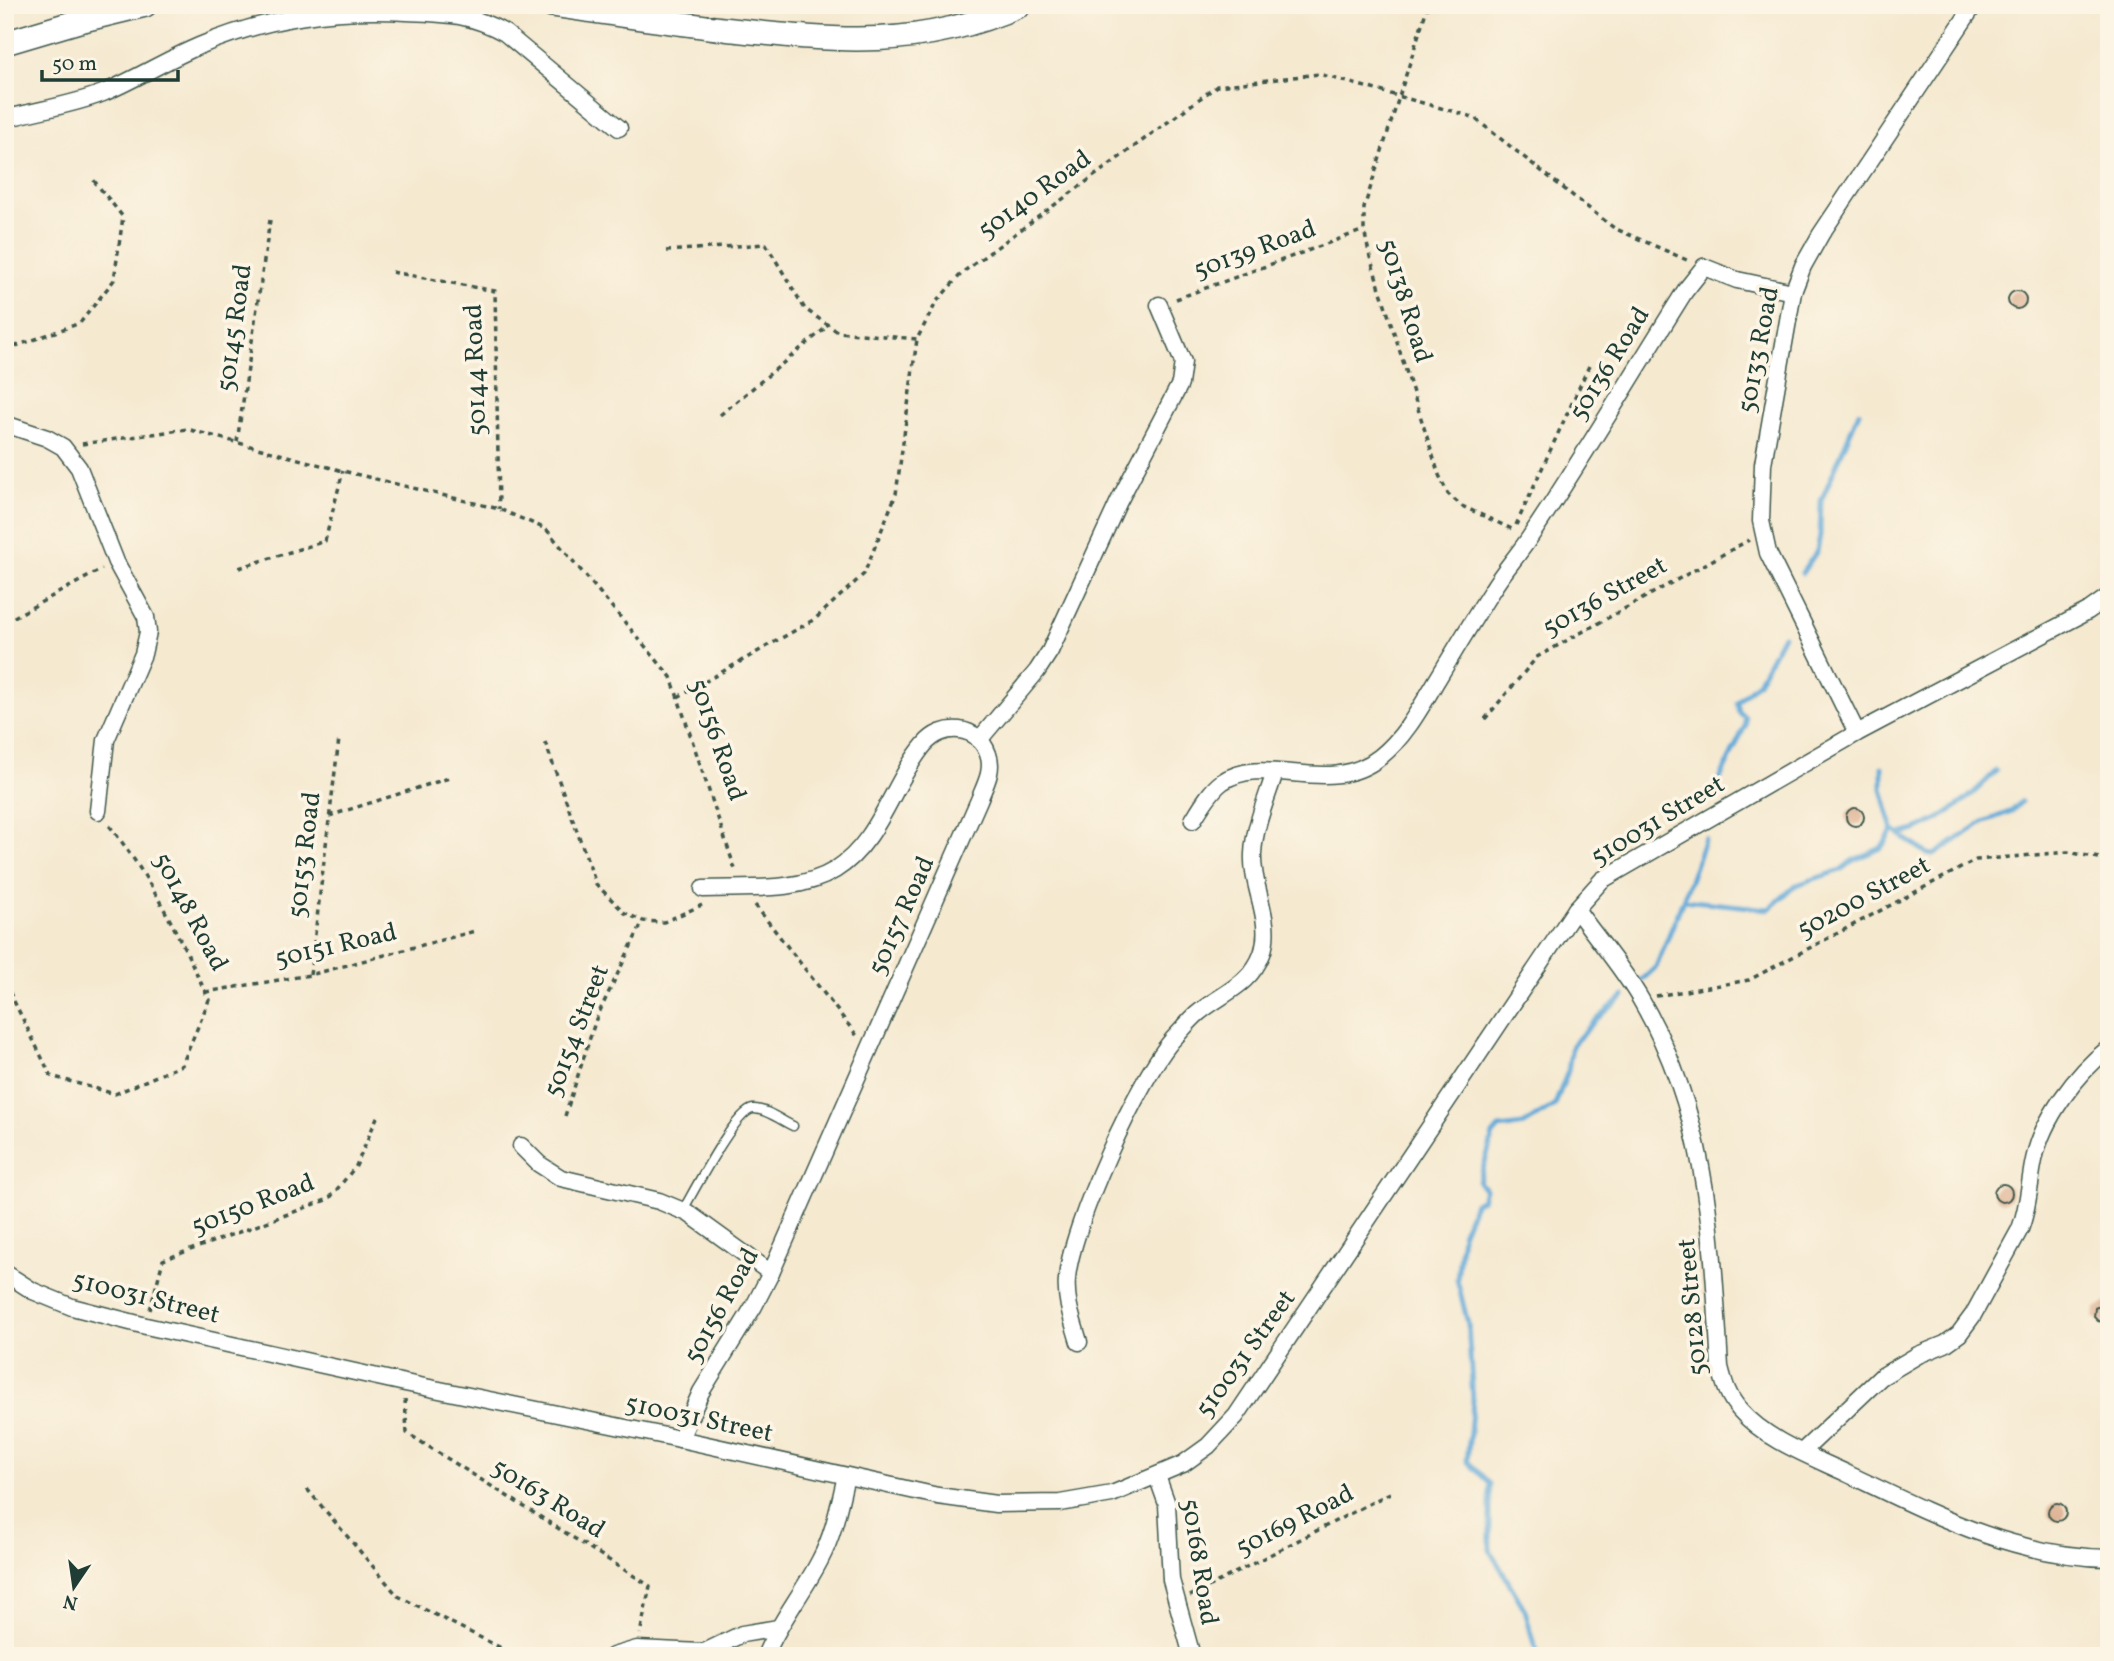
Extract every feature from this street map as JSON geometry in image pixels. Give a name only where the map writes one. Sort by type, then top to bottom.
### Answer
[{"type":"street","points":[[5,43],[145,5]]},
{"type":"street","points":[[552,5],[820,40],[878,40],[919,36],[961,27],[1020,5]]},
{"type":"street","name":"50133 Road","points":[[1857,733],[1775,570],[1763,533],[1760,498],[1763,464],[1793,292],[1803,267],[1821,234],[1974,5]]},
{"type":"street","points":[[5,119],[100,94],[198,46],[273,20],[324,12],[373,10],[449,14],[488,23],[505,33],[619,128]]},
{"type":"street","points":[[1704,267],[1737,280],[1793,292]]},
{"type":"street","name":"50136 Road","points":[[1194,820],[1221,783],[1246,773],[1334,775],[1363,767],[1379,758],[1414,717],[1685,291],[1704,267]]},
{"type":"street","points":[[703,897],[741,888],[799,884],[832,872],[854,855],[869,837],[924,744],[935,734],[947,729],[963,730],[979,740],[1037,671],[1050,651],[1119,501],[1180,384],[1183,362],[1159,305]]},
{"type":"street","points":[[5,424],[47,438],[63,447],[79,468],[116,562],[146,617],[148,632],[143,653],[106,740],[98,811]]},
{"type":"street","name":"510031 Street","points":[[5,1273],[33,1291],[72,1307],[146,1326],[938,1496],[996,1504],[1060,1503],[1112,1494],[1183,1464],[1208,1446],[1236,1416],[1576,909],[1602,880],[1857,733],[2088,611],[2109,596]]},
{"type":"street","name":"50157 Road","points":[[869,1051],[990,772],[986,747],[979,740]]},
{"type":"street","points":[[1079,1342],[1067,1300],[1069,1264],[1082,1219],[1112,1150],[1140,1092],[1167,1046],[1197,1014],[1239,986],[1253,971],[1262,955],[1265,926],[1253,870],[1253,854],[1275,772]]},
{"type":"street","name":"50128 Street","points":[[1576,909],[1640,999],[1669,1056],[1687,1102],[1706,1188],[1712,1233],[1720,1367],[1724,1385],[1731,1398],[1752,1422],[1768,1433],[1944,1520],[1989,1537],[2059,1554],[2109,1558]]},
{"type":"street","points":[[1803,1451],[1881,1377],[1959,1334],[1973,1315],[2021,1229],[2039,1141],[2066,1093],[2090,1063],[2109,1048]]},
{"type":"street","name":"50156 Road","points":[[680,1439],[701,1392],[771,1273],[869,1051]]},
{"type":"street","points":[[521,1146],[539,1164],[561,1178],[659,1201],[682,1211],[719,1234],[771,1273]]},
{"type":"street","points":[[765,1656],[778,1629],[822,1557],[835,1524],[846,1476]]},
{"type":"street","name":"50168 Road","points":[[1157,1476],[1167,1504],[1171,1580],[1192,1656]]},
{"type":"street","points":[[613,1656],[637,1649],[699,1654],[742,1634],[778,1629]]},
{"type":"lane","points":[[682,1211],[718,1149],[744,1113],[752,1109],[760,1111],[793,1126]]},
{"type":"path","name":"50138 Road","points":[[1428,5],[1364,208],[1364,230],[1370,257],[1448,495],[1462,506],[1514,530]]},
{"type":"path","name":"50140 Road","points":[[678,697],[815,619],[864,574],[896,494],[917,339],[937,301],[962,272],[1217,86],[1319,74],[1474,117],[1614,228],[1704,267]]},
{"type":"path","points":[[5,350],[80,323],[114,280],[123,217],[91,177]]},
{"type":"path","name":"50145 Road","points":[[237,442],[270,220]]},
{"type":"path","name":"50139 Road","points":[[1159,305],[1364,230]]},
{"type":"path","points":[[666,251],[766,244],[805,309],[828,326],[838,332],[917,339]]},
{"type":"path","name":"50144 Road","points":[[392,272],[495,291],[499,509]]},
{"type":"path","points":[[720,415],[828,326]]},
{"type":"path","points":[[1509,565],[1514,530],[1589,366]]},
{"type":"path","name":"50156 Road","points":[[63,447],[187,429],[499,509],[547,529],[671,677],[741,888],[869,1051]]},
{"type":"path","points":[[239,568],[325,541],[343,471]]},
{"type":"path","name":"50136 Street","points":[[1485,719],[1537,657],[1763,533]]},
{"type":"path","points":[[5,622],[116,562]]},
{"type":"path","name":"50153 Road","points":[[310,975],[339,739]]},
{"type":"path","points":[[545,742],[596,884],[625,913],[643,921],[664,922],[703,897]]},
{"type":"path","points":[[329,816],[452,777]]},
{"type":"path","name":"50148 Road","points":[[5,983],[51,1076],[115,1094],[182,1065],[208,1000],[187,954],[132,855],[98,811]]},
{"type":"path","name":"50200 Street","points":[[1640,999],[1749,981],[1976,860],[2068,852],[2109,860]]},
{"type":"path","name":"50154 Street","points":[[565,1116],[596,1019],[643,921]]},
{"type":"path","name":"50151 Road","points":[[205,992],[310,975],[475,931]]},
{"type":"path","name":"50150 Road","points":[[146,1326],[163,1260],[329,1199],[356,1166],[378,1115]]},
{"type":"path","name":"50163 Road","points":[[405,1383],[407,1433],[650,1586],[637,1649]]},
{"type":"path","points":[[307,1489],[398,1596],[517,1656]]},
{"type":"path","name":"50169 Road","points":[[1176,1603],[1394,1491]]},
{"type":"path","points":[[26,1656],[69,1656]]},
{"type":"building","points":[[2017,291],[2023,294],[2026,300],[2023,306],[2017,309],[2011,306],[2008,300],[2011,294]]},
{"type":"building","points":[[1855,808],[1861,811],[1864,817],[1861,823],[1855,826],[1849,823],[1846,817],[1849,811]]},
{"type":"building","points":[[2003,1184],[2009,1187],[2012,1193],[2009,1199],[2003,1202],[1997,1199],[1994,1193],[1997,1187]]},
{"type":"building","points":[[2109,1301],[2109,1323],[2098,1321],[2094,1317],[2095,1308]]},
{"type":"building","points":[[2057,1503],[2063,1506],[2066,1512],[2063,1518],[2057,1521],[2051,1518],[2048,1512],[2051,1506]]},
{"type":"waterway","points":[[1802,573],[1817,551],[1821,501],[1859,412]]},
{"type":"waterway","points":[[1719,781],[1745,726],[1745,717],[1739,712],[1737,702],[1758,682],[1783,635]]},
{"type":"waterway","points":[[1683,900],[1769,909],[1796,885],[1841,870],[1852,861],[1881,848],[1893,830],[1882,789],[1882,767]]},
{"type":"waterway","points":[[1901,834],[1928,825],[1953,810],[1996,771]]},
{"type":"waterway","points":[[1893,830],[1928,854],[1934,855],[1983,822],[2012,811],[2021,802]]},
{"type":"waterway","points":[[1642,980],[1656,967],[1705,838]]},
{"type":"waterway","points":[[1541,1656],[1534,1645],[1525,1610],[1490,1550],[1490,1484],[1467,1461],[1473,1401],[1468,1324],[1457,1279],[1462,1234],[1475,1203],[1482,1199],[1485,1189],[1479,1182],[1493,1135],[1499,1128],[1523,1125],[1555,1105],[1568,1071],[1572,1045],[1624,996]]}]
